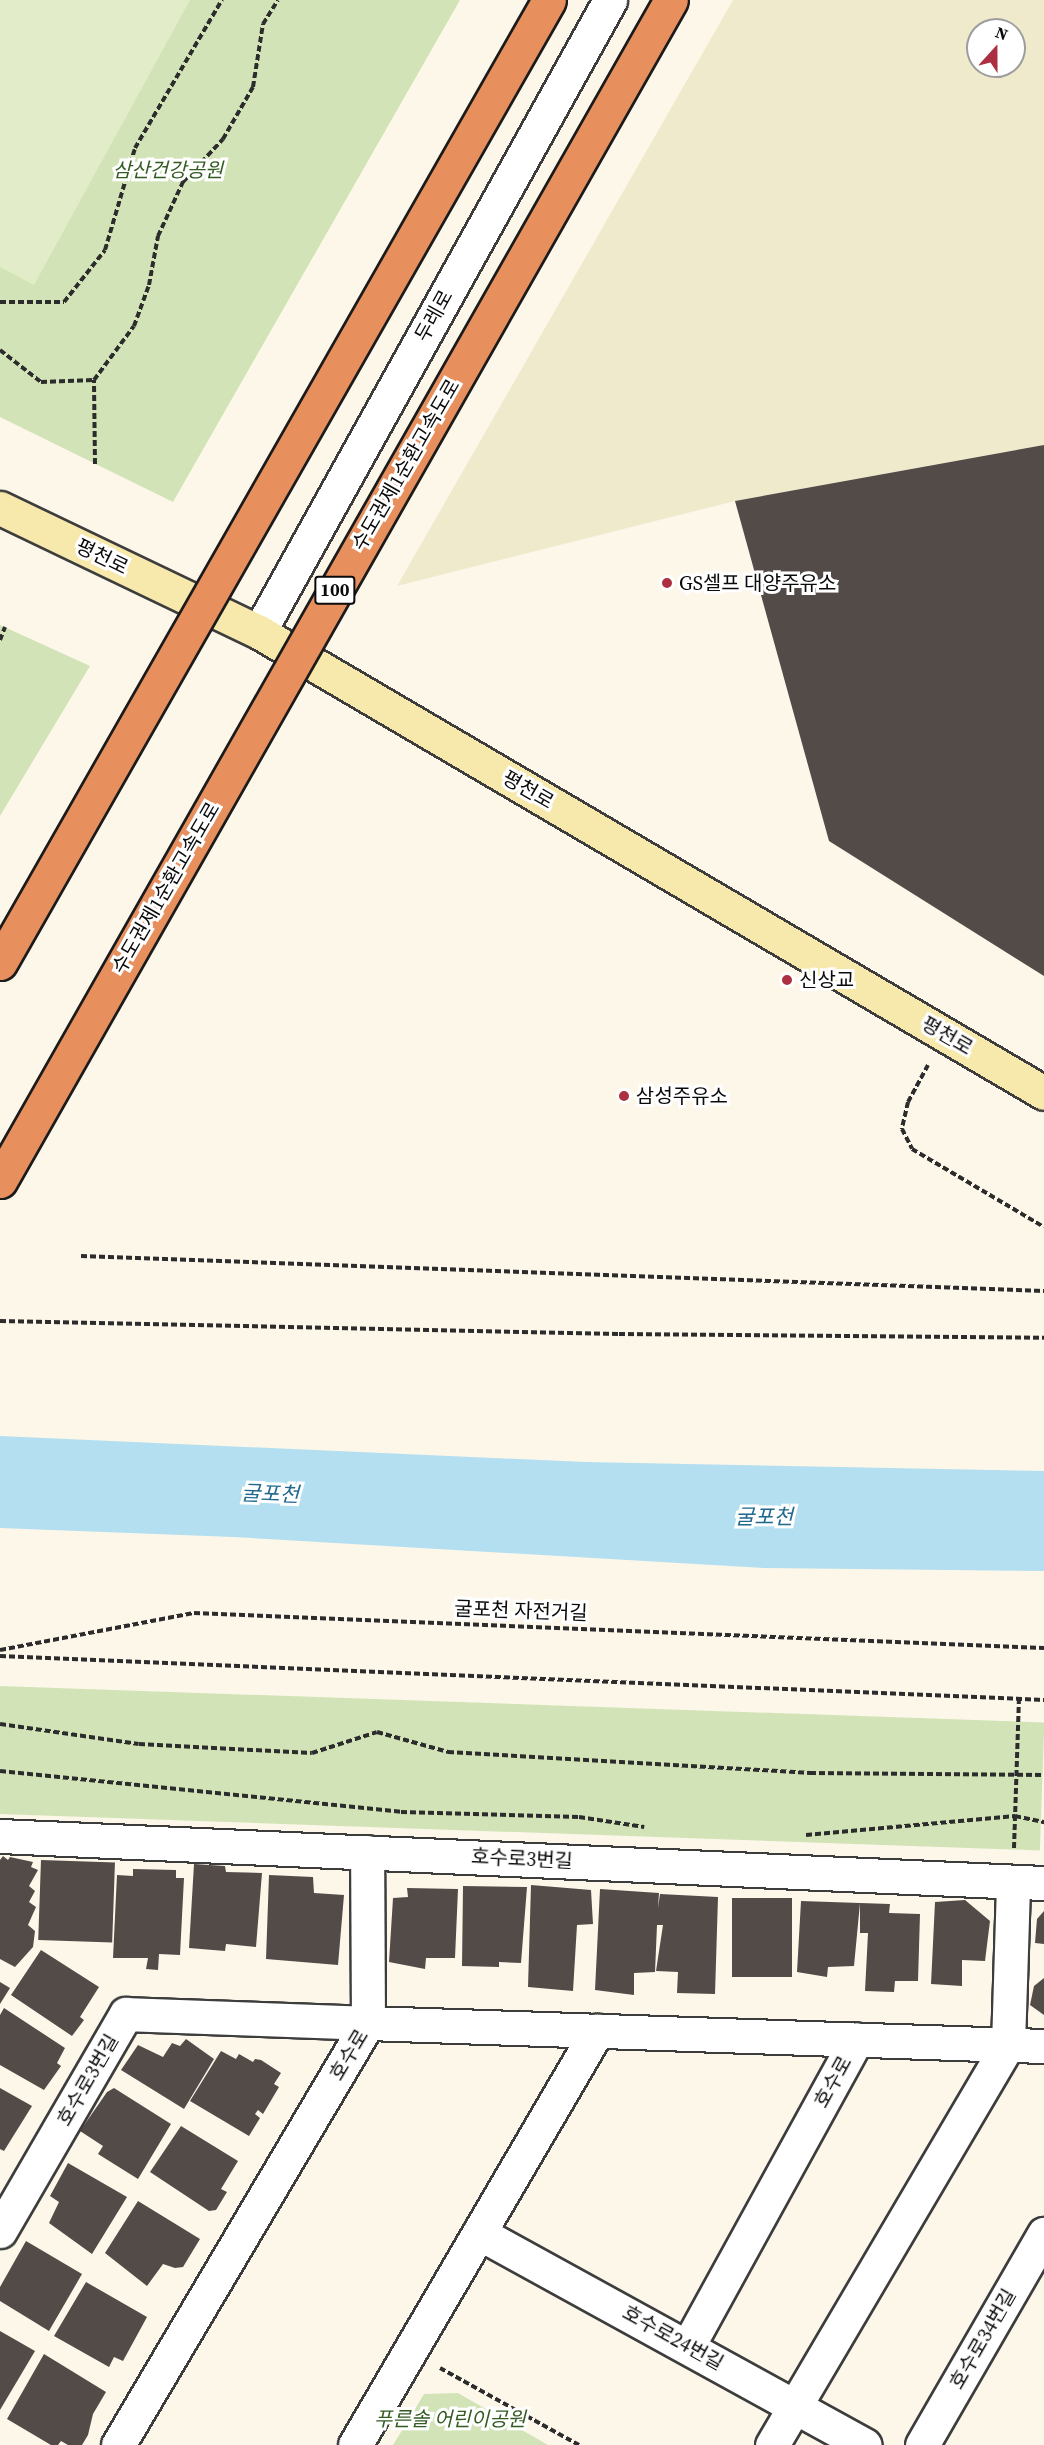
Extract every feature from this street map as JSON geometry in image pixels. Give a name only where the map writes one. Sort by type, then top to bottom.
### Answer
[{"type":"highway","points":[[0,963],[549,0]]},
{"type":"highway","name":"수도권제1순환고속도로","points":[[0,1181],[671,0]]},
{"type":"main road","name":"평천로","points":[[0,508],[259,632],[1044,1093]]},
{"type":"street","name":"두레로","points":[[259,632],[610,0]]},
{"type":"street","name":"호수로3번길","points":[[0,1836],[1028,1882]]},
{"type":"street","points":[[367,1852],[368,2022]]},
{"type":"street","points":[[772,2445],[1008,2045],[1028,1882]]},
{"type":"street","name":"호수로3번길","points":[[0,2232],[126,2014],[368,2022]]},
{"type":"street","name":"호수로","points":[[118,2445],[368,2022],[1044,2046]]},
{"type":"street","points":[[355,2445],[597,2031]]},
{"type":"street","name":"호수로","points":[[688,2346],[857,2039]]},
{"type":"street","name":"호수로24번길","points":[[479,2233],[865,2445]]},
{"type":"street","name":"호수로34번길","points":[[922,2445],[1044,2234]]},
{"type":"path","points":[[0,302],[64,302],[105,250],[135,148],[222,0]]},
{"type":"path","points":[[95,464],[94,380],[134,326],[149,285],[158,236],[183,182],[223,139],[253,87],[263,24],[278,0]]},
{"type":"path","points":[[0,350],[41,382],[94,380]]},
{"type":"path","points":[[0,640],[6,627]]},
{"type":"path","points":[[944,1034],[908,1102],[902,1129],[912,1149],[1044,1227]]},
{"type":"path","points":[[81,1256],[1044,1291]]},
{"type":"path","points":[[0,1321],[619,1334],[1044,1338]]},
{"type":"path","name":"굴포천 자전거길","points":[[0,1650],[194,1613],[1044,1648]]},
{"type":"path","points":[[0,1656],[1044,1700]]},
{"type":"path","points":[[1019,1699],[1015,1816],[1028,1882]]},
{"type":"path","points":[[0,1724],[139,1744],[312,1753],[377,1732],[448,1752],[810,1773],[1044,1775]]},
{"type":"path","points":[[0,1771],[401,1812],[579,1817],[646,1827]]},
{"type":"path","points":[[802,1835],[1015,1816],[1044,1822]]},
{"type":"path","points":[[410,2351],[579,2445]]},
{"type":"shaded area","points":[[733,0],[1044,0],[1044,445],[735,501],[397,586]]},
{"type":"green space","name":"삼산건강공원","points":[[0,0],[460,0],[173,502],[0,417]]},
{"type":"green space","points":[[0,0],[190,0],[34,285],[0,267]]},
{"type":"green space","points":[[0,625],[90,666],[0,816]]},
{"type":"green space","points":[[0,1686],[1044,1722],[1040,1850],[0,1814]]},
{"type":"green space","name":"푸른솔 어린이공원","points":[[458,2393],[548,2445],[393,2445],[424,2394]]},
{"type":"water","name":"굴포천","points":[[0,1436],[585,1462],[1044,1471],[1044,1571],[764,1568],[233,1537],[0,1528]]},
{"type":"building","points":[[1044,445],[1044,976],[829,841],[735,501]]},
{"type":"building","points":[[3,1856],[8,1860],[10,1857],[33,1862],[31,1867],[38,1870],[29,1886],[35,1891],[29,1902],[36,1907],[28,1925],[35,1931],[33,1947],[15,1967],[0,1959],[0,1860]]},
{"type":"building","points":[[41,1860],[115,1863],[112,1943],[38,1940]]},
{"type":"building","points":[[194,1864],[225,1866],[226,1872],[262,1873],[256,1947],[226,1944],[225,1951],[189,1948]]},
{"type":"building","points":[[133,1869],[176,1870],[176,1878],[184,1878],[180,1955],[159,1954],[158,1970],[146,1969],[148,1958],[113,1958],[117,1875],[133,1876]]},
{"type":"building","points":[[269,1875],[313,1877],[314,1893],[344,1895],[338,1965],[266,1959]]},
{"type":"building","points":[[531,1885],[591,1890],[593,1924],[577,1925],[573,1991],[528,1987]]},
{"type":"building","points":[[463,1886],[527,1887],[521,1963],[499,1962],[499,1967],[462,1966]]},
{"type":"building","points":[[407,1888],[458,1889],[455,1958],[426,1958],[425,1969],[389,1962],[393,1898],[408,1897]]},
{"type":"building","points":[[600,1889],[659,1893],[658,1908],[660,1894],[718,1897],[715,1994],[677,1993],[678,1972],[656,1971],[663,1925],[657,1925],[655,1972],[634,1973],[634,1995],[595,1990]]},
{"type":"building","points":[[732,1898],[792,1898],[792,1977],[732,1977]]},
{"type":"building","points":[[965,1900],[990,1921],[985,1961],[962,1960],[962,1986],[931,1984],[935,1902]]},
{"type":"building","points":[[801,1901],[860,1903],[854,1966],[828,1967],[827,1977],[797,1972]]},
{"type":"building","points":[[860,1903],[890,1904],[889,1913],[920,1914],[918,1981],[895,1981],[894,1992],[865,1991],[868,1933],[860,1933]]},
{"type":"building","points":[[1044,1911],[1044,1944],[1035,1943],[1037,1919]]},
{"type":"building","points":[[41,1950],[99,1987],[80,2017],[84,2020],[72,2036],[11,1995]]},
{"type":"building","points":[[1044,1978],[1044,2015],[1030,2005],[1034,1986]]},
{"type":"building","points":[[0,1982],[10,1988],[0,2004]]},
{"type":"building","points":[[4,2008],[65,2048],[57,2063],[61,2066],[44,2090],[0,2065],[0,2015]]},
{"type":"building","points":[[186,2039],[214,2059],[184,2109],[121,2070],[138,2045],[163,2057],[172,2043],[180,2046]]},
{"type":"building","points":[[221,2051],[236,2059],[239,2054],[253,2062],[255,2059],[261,2060],[281,2073],[274,2084],[279,2087],[263,2114],[258,2110],[255,2114],[260,2118],[249,2136],[190,2101]]},
{"type":"building","points":[[0,2088],[32,2106],[4,2151],[0,2149]]},
{"type":"building","points":[[114,2088],[171,2124],[138,2179],[98,2154],[103,2146],[80,2131],[107,2092]]},
{"type":"building","points":[[181,2126],[238,2161],[221,2189],[227,2192],[216,2210],[209,2211],[150,2172]]},
{"type":"building","points":[[68,2163],[127,2197],[92,2254],[49,2223],[59,2202],[50,2196]]},
{"type":"building","points":[[138,2201],[200,2239],[183,2267],[175,2268],[163,2264],[147,2286],[105,2253]]},
{"type":"building","points":[[26,2241],[82,2274],[49,2331],[0,2301],[0,2287]]},
{"type":"building","points":[[86,2282],[147,2317],[123,2361],[114,2357],[109,2367],[54,2336]]},
{"type":"building","points":[[0,2331],[35,2351],[0,2410]]},
{"type":"building","points":[[44,2354],[106,2392],[93,2414],[88,2435],[82,2445],[68,2445],[61,2441],[58,2445],[51,2445],[7,2419]]},
{"type":"place","name":"GS셀프 대양주유소","points":[[667,583]]},
{"type":"place","name":"신상교","points":[[787,980]]},
{"type":"place","name":"삼성주유소","points":[[624,1096]]}]
